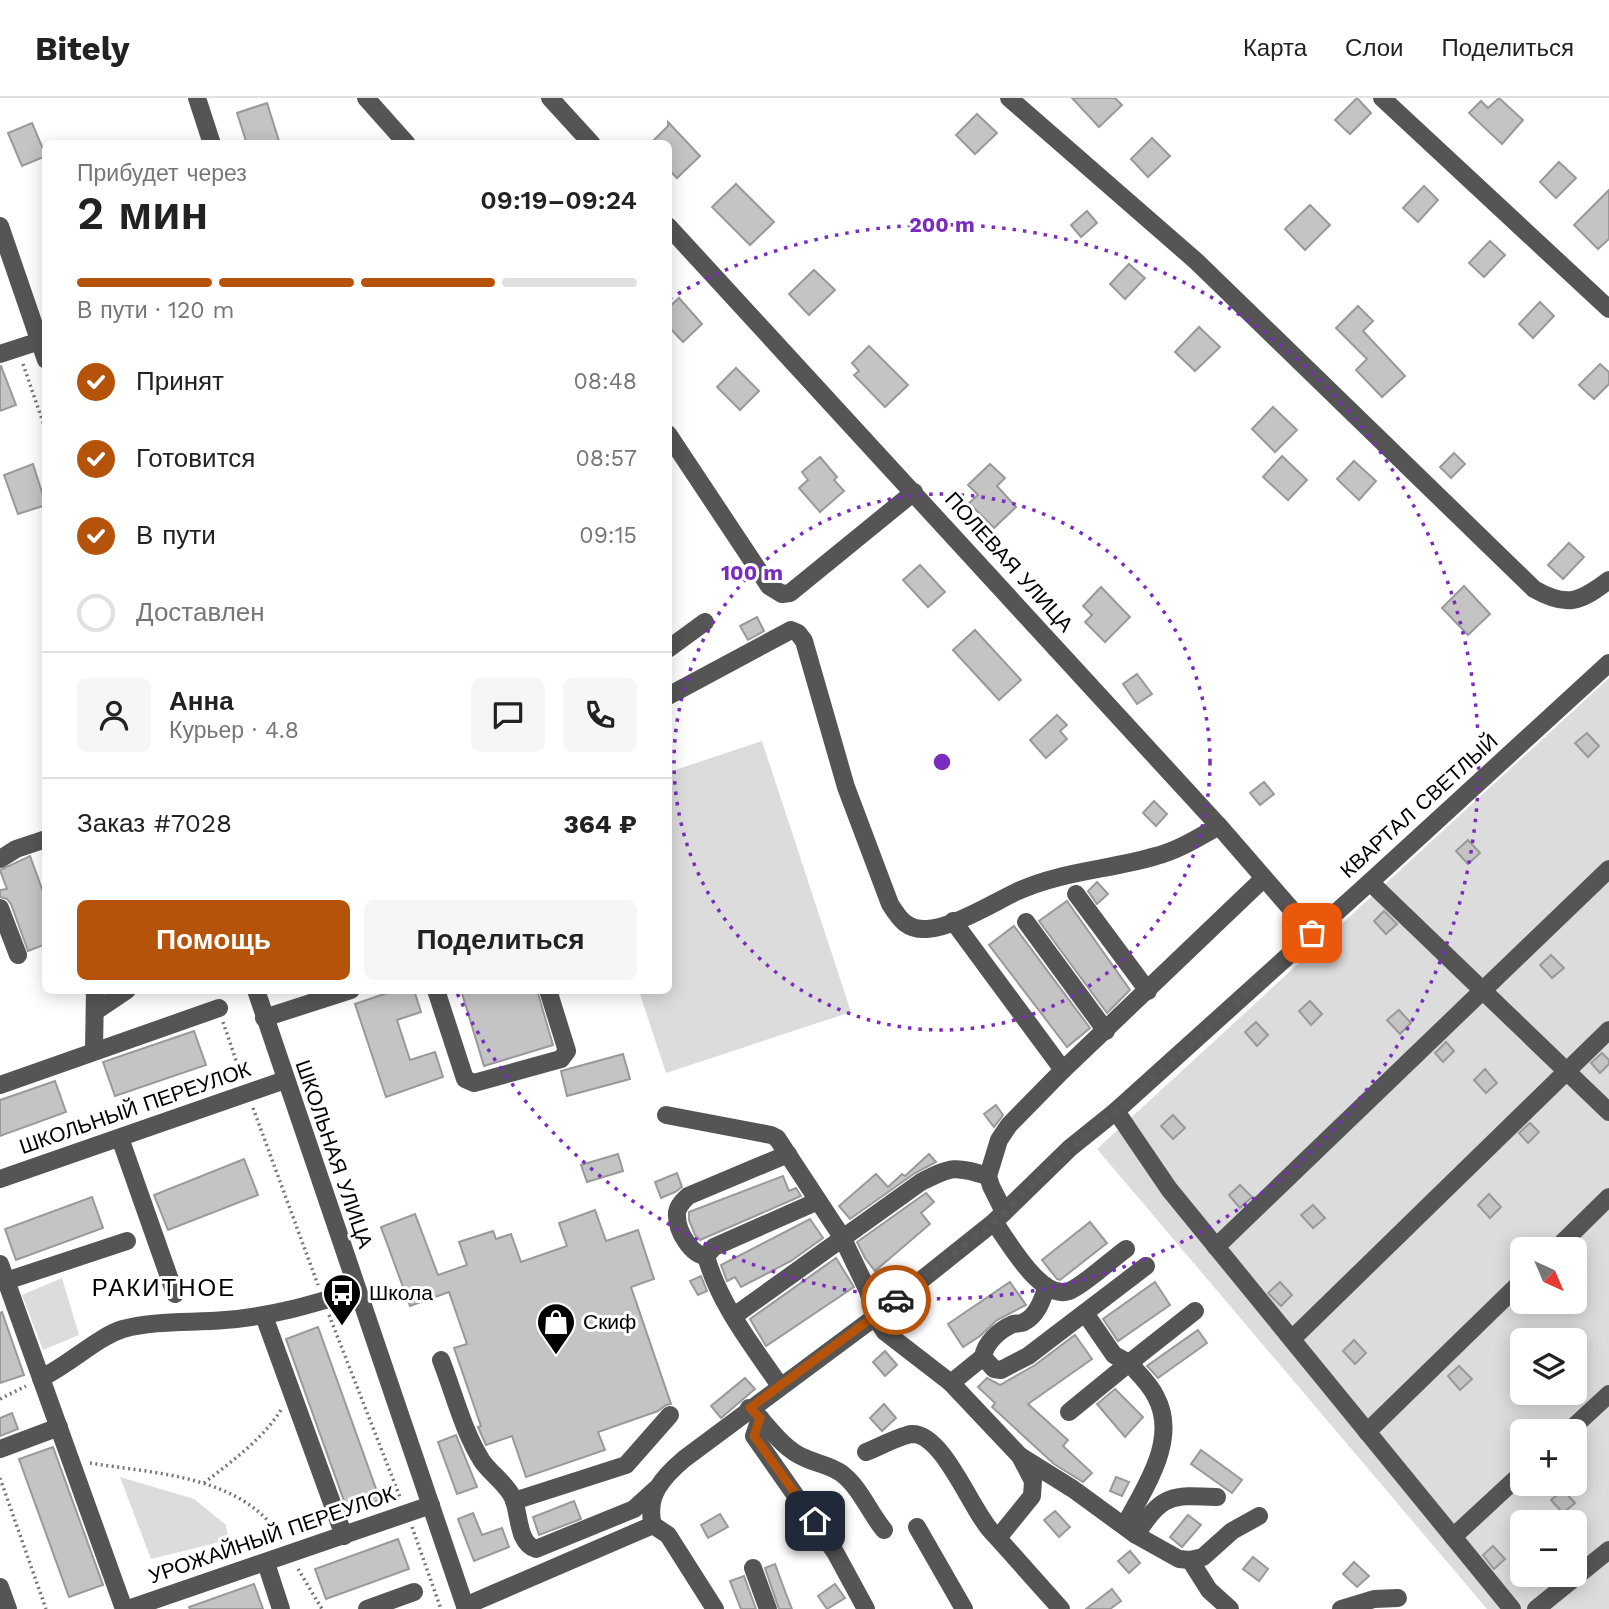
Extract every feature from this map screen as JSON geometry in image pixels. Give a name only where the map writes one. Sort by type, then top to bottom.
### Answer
[{"type":"street","points":[[197,98],[211,140]]},
{"type":"street","points":[[366,98],[403,140]]},
{"type":"street","points":[[550,98],[588,140]]},
{"type":"street","points":[[1009,98],[1196,261],[1534,589],[1551,598],[1568,602],[1581,598],[1609,580]]},
{"type":"street","points":[[1382,98],[1609,309]]},
{"type":"street","points":[[0,226],[42,341],[9,351]]},
{"type":"street","name":"ПОЛЕВАЯ УЛИЦА","points":[[672,230],[1219,826],[1312,933]]},
{"type":"street","points":[[672,440],[769,586],[782,594],[790,593],[914,492]]},
{"type":"street","points":[[672,646],[705,622]]},
{"type":"street","points":[[672,694],[790,630],[799,633],[804,641],[846,787],[890,904],[900,921],[913,928],[930,929],[953,921],[1052,877],[1157,856],[1186,845],[1219,826]]},
{"type":"street","name":"КВАРТАЛ СВЕТЛЫЙ","points":[[514,1501],[524,1542],[536,1549],[634,1509],[684,1458],[755,1413],[780,1386],[875,1317],[999,1217],[1070,1148],[1116,1111],[1609,663]]},
{"type":"street","points":[[0,859],[16,849],[42,840]]},
{"type":"street","points":[[1216,1247],[1609,869]]},
{"type":"street","points":[[1126,1249],[1070,1291],[1057,1293],[1046,1289],[1035,1277],[999,1217],[988,1176],[999,1140],[1009,1125],[1063,1070],[1107,1031],[1263,879]]},
{"type":"street","points":[[1370,882],[1609,1112]]},
{"type":"street","points":[[1076,894],[1148,991]]},
{"type":"street","points":[[0,908],[18,955]]},
{"type":"street","points":[[953,921],[1063,1070]]},
{"type":"street","points":[[1026,922],[1107,1031]]},
{"type":"street","points":[[94,994],[94,1051]]},
{"type":"street","points":[[96,1011],[121,994]]},
{"type":"street","name":"ШКОЛЬНАЯ УЛИЦА","points":[[257,994],[466,1608]]},
{"type":"street","points":[[264,1018],[339,994]]},
{"type":"street","points":[[437,994],[465,1079],[474,1083],[561,1059],[567,1051],[549,994]]},
{"type":"street","points":[[0,1085],[219,1008]]},
{"type":"street","points":[[1292,1339],[1609,1030]]},
{"type":"street","name":"ШКОЛЬНЫЙ ПЕРЕУЛОК","points":[[0,1179],[285,1080]]},
{"type":"street","points":[[1116,1111],[1169,1189],[1512,1609]]},
{"type":"street","points":[[666,1115],[777,1138],[842,1237],[868,1291],[875,1317],[885,1332],[951,1383],[1020,1456],[1033,1481],[1032,1496],[1002,1533],[994,1534]]},
{"type":"street","points":[[120,1138],[175,1294]]},
{"type":"street","points":[[706,1256],[696,1254],[687,1243],[676,1215],[680,1204],[688,1196],[788,1154]]},
{"type":"street","points":[[734,1316],[921,1182],[944,1170],[963,1168],[988,1176]]},
{"type":"street","points":[[1568,1237],[1609,1197]]},
{"type":"street","points":[[706,1256],[713,1247],[818,1201]]},
{"type":"street","points":[[126,1609],[3,1273],[127,1241]]},
{"type":"street","points":[[706,1256],[711,1272],[734,1316],[780,1386]]},
{"type":"street","points":[[983,1357],[994,1369],[1000,1370],[1015,1364],[1146,1266]]},
{"type":"street","points":[[951,1383],[983,1357],[984,1349],[990,1341],[1013,1324],[1024,1322],[1032,1315],[1046,1289]]},
{"type":"street","points":[[41,1378],[61,1369],[107,1336],[122,1329],[264,1316],[356,1291]]},
{"type":"street","points":[[1367,1432],[1510,1293]]},
{"type":"street","points":[[1069,1412],[1195,1311]]},
{"type":"street","points":[[1085,1313],[1114,1355],[1129,1363],[1151,1387],[1163,1415],[1162,1449],[1130,1530]]},
{"type":"street","points":[[264,1316],[344,1536]]},
{"type":"street","points":[[442,1360],[473,1445],[482,1461],[514,1501],[626,1465],[670,1415]]},
{"type":"street","points":[[1582,1419],[1609,1395]]},
{"type":"street","points":[[755,1413],[792,1450],[843,1474],[884,1530]]},
{"type":"street","points":[[755,1413],[754,1436],[835,1552],[866,1609]]},
{"type":"street","points":[[0,1449],[59,1427]]},
{"type":"street","points":[[866,1452],[912,1434],[921,1437],[938,1450],[957,1475],[987,1528],[1061,1609]]},
{"type":"street","points":[[1020,1456],[1178,1559],[1203,1557],[1232,1531],[1259,1516]]},
{"type":"street","points":[[1453,1536],[1510,1484]]},
{"type":"street","points":[[656,1489],[650,1514],[653,1525],[668,1535],[715,1609]]},
{"type":"street","points":[[1130,1530],[1166,1500],[1180,1496],[1217,1497]]},
{"type":"street","name":"УРОЖАЙНЫЙ ПЕРЕУЛОК","points":[[126,1609],[431,1505]]},
{"type":"street","points":[[466,1608],[653,1525]]},
{"type":"street","points":[[917,1527],[964,1609]]},
{"type":"street","points":[[1536,1609],[1609,1550]]},
{"type":"street","points":[[1190,1560],[1209,1590],[1230,1609]]},
{"type":"street","points":[[266,1563],[281,1609]]},
{"type":"street","points":[[753,1568],[768,1609]]},
{"type":"street","points":[[0,1587],[8,1609]]},
{"type":"street","points":[[367,1609],[414,1592]]},
{"type":"street","points":[[1341,1609],[1374,1599],[1398,1598]]},
{"type":"path","points":[[9,351],[42,422]]},
{"type":"path","points":[[219,1008],[323,1301],[407,1513],[441,1609]]},
{"type":"path","points":[[0,1399],[41,1378]]},
{"type":"path","points":[[204,1483],[255,1443],[292,1393]]},
{"type":"path","points":[[71,1460],[204,1483],[230,1492],[264,1515],[292,1554],[322,1609]]},
{"type":"path","points":[[0,1478],[46,1609]]},
{"type":"shaded area","points":[[1609,678],[1609,1609],[1487,1609],[1097,1149]]},
{"type":"shaded area","points":[[762,741],[851,1012],[666,1073],[640,994],[672,994],[672,771]]},
{"type":"shaded area","points":[[62,1278],[79,1335],[43,1350],[22,1295]]},
{"type":"shaded area","points":[[120,1477],[194,1499],[226,1525],[228,1540],[151,1559]]},
{"type":"building","points":[[1072,98],[1115,98],[1122,105],[1099,127]]},
{"type":"building","points":[[1357,98],[1371,113],[1350,134],[1335,120]]},
{"type":"building","points":[[1499,98],[1523,120],[1502,144],[1469,113],[1481,101],[1488,108]]},
{"type":"building","points":[[267,103],[279,140],[246,140],[237,113]]},
{"type":"building","points":[[977,114],[997,133],[975,154],[956,135]]},
{"type":"building","points":[[668,122],[700,156],[677,178],[672,173],[672,140],[654,140],[668,126]]},
{"type":"building","points":[[32,123],[42,147],[42,158],[22,166],[8,133]]},
{"type":"building","points":[[1152,138],[1170,156],[1148,177],[1131,159]]},
{"type":"building","points":[[1559,162],[1576,178],[1556,198],[1540,182]]},
{"type":"building","points":[[736,184],[774,222],[750,245],[712,207]]},
{"type":"building","points":[[1424,186],[1438,200],[1418,222],[1403,208]]},
{"type":"building","points":[[1609,190],[1609,239],[1598,249],[1574,225]]},
{"type":"building","points":[[1310,205],[1330,225],[1305,250],[1285,229]]},
{"type":"building","points":[[1087,211],[1097,223],[1081,237],[1071,225]]},
{"type":"building","points":[[1490,241],[1505,255],[1484,277],[1469,263]]},
{"type":"building","points":[[1129,264],[1145,278],[1125,299],[1110,284]]},
{"type":"building","points":[[814,270],[835,290],[809,315],[789,294]]},
{"type":"building","points":[[679,298],[702,324],[683,342],[672,330],[672,304]]},
{"type":"building","points":[[1540,302],[1554,316],[1533,338],[1519,324]]},
{"type":"building","points":[[1358,306],[1373,321],[1363,331],[1405,376],[1382,397],[1356,370],[1367,359],[1336,328]]},
{"type":"building","points":[[1199,327],[1220,347],[1195,371],[1175,352]]},
{"type":"building","points":[[869,346],[908,385],[885,407],[854,375],[859,371],[852,363]]},
{"type":"building","points":[[1600,364],[1609,372],[1609,384],[1594,399],[1579,385]]},
{"type":"building","points":[[0,367],[16,405],[0,411]]},
{"type":"building","points":[[736,368],[759,391],[740,410],[717,387]]},
{"type":"building","points":[[1273,407],[1297,430],[1275,452],[1252,429]]},
{"type":"building","points":[[1454,453],[1465,464],[1451,478],[1440,467]]},
{"type":"building","points":[[1282,456],[1307,480],[1288,500],[1263,477]]},
{"type":"building","points":[[820,457],[837,477],[834,480],[844,491],[820,512],[799,488],[808,480],[802,472]]},
{"type":"building","points":[[1354,461],[1376,481],[1359,500],[1337,479]]},
{"type":"building","points":[[33,464],[42,492],[42,506],[18,514],[4,475]]},
{"type":"building","points":[[990,464],[1005,478],[997,486],[1016,507],[994,528],[969,503],[978,495],[968,485]]},
{"type":"building","points":[[1569,543],[1584,557],[1563,579],[1548,565]]},
{"type":"building","points":[[920,565],[945,592],[928,607],[903,580]]},
{"type":"building","points":[[1464,586],[1490,614],[1468,635],[1442,608]]},
{"type":"building","points":[[1101,587],[1130,617],[1105,642],[1085,622],[1092,615],[1083,606]]},
{"type":"building","points":[[757,617],[764,631],[748,640],[740,626]]},
{"type":"building","points":[[975,630],[1021,680],[999,700],[953,650]]},
{"type":"building","points":[[1137,674],[1152,694],[1137,704],[1123,684]]},
{"type":"building","points":[[1057,715],[1067,725],[1060,731],[1067,739],[1046,758],[1030,740]]},
{"type":"building","points":[[1587,733],[1599,746],[1588,757],[1575,743]]},
{"type":"building","points":[[1264,782],[1274,794],[1260,805],[1250,793]]},
{"type":"building","points":[[1154,801],[1167,814],[1156,826],[1143,813]]},
{"type":"building","points":[[1468,840],[1480,853],[1468,864],[1456,851]]},
{"type":"building","points":[[30,856],[42,889],[42,946],[28,951],[11,904],[0,897],[0,890],[7,889],[0,870]]},
{"type":"building","points":[[1097,882],[1108,894],[1097,904],[1088,891]]},
{"type":"building","points":[[1067,901],[1130,990],[1107,1013],[1039,921]]},
{"type":"building","points":[[1384,911],[1397,924],[1386,934],[1374,921]]},
{"type":"building","points":[[1014,926],[1090,1028],[1067,1047],[989,945]]},
{"type":"building","points":[[1551,955],[1564,968],[1552,978],[1540,965]]},
{"type":"building","points":[[384,994],[415,994],[421,1012],[397,1020],[410,1060],[435,1052],[443,1077],[386,1097],[355,1004]]},
{"type":"building","points":[[462,994],[538,994],[553,1045],[484,1066]]},
{"type":"building","points":[[1310,1001],[1322,1014],[1311,1025],[1299,1011]]},
{"type":"building","points":[[1399,1010],[1411,1023],[1400,1034],[1387,1020]]},
{"type":"building","points":[[1256,1022],[1268,1035],[1257,1046],[1245,1032]]},
{"type":"building","points":[[194,1031],[206,1065],[115,1096],[103,1062]]},
{"type":"building","points":[[1446,1042],[1454,1051],[1443,1062],[1435,1053]]},
{"type":"building","points":[[1602,1053],[1609,1060],[1609,1064],[1600,1073],[1591,1063]]},
{"type":"building","points":[[623,1054],[630,1079],[567,1096],[561,1071]]},
{"type":"building","points":[[1485,1069],[1497,1083],[1486,1093],[1474,1080]]},
{"type":"building","points":[[55,1081],[66,1112],[0,1136],[0,1100]]},
{"type":"building","points":[[996,1105],[1003,1115],[994,1127],[984,1114]]},
{"type":"building","points":[[1173,1115],[1185,1128],[1173,1139],[1161,1126]]},
{"type":"building","points":[[1530,1123],[1539,1132],[1528,1143],[1519,1133]]},
{"type":"building","points":[[618,1154],[623,1171],[587,1182],[581,1165]]},
{"type":"building","points":[[929,1154],[936,1162],[915,1173],[850,1219],[839,1206],[876,1174],[888,1187]]},
{"type":"building","points":[[244,1159],[258,1195],[168,1230],[154,1195]]},
{"type":"building","points":[[677,1173],[682,1187],[661,1198],[655,1182]]},
{"type":"building","points":[[783,1176],[789,1191],[796,1188],[801,1196],[700,1240],[695,1235],[689,1212]]},
{"type":"building","points":[[1240,1185],[1252,1197],[1240,1208],[1229,1195]]},
{"type":"building","points":[[926,1193],[934,1202],[921,1213],[930,1224],[875,1271],[857,1242]]},
{"type":"building","points":[[1489,1194],[1501,1207],[1490,1218],[1478,1205]]},
{"type":"building","points":[[92,1197],[103,1228],[16,1260],[5,1229]]},
{"type":"building","points":[[1313,1205],[1325,1218],[1313,1228],[1301,1215]]},
{"type":"building","name":"Скиф","points":[[595,1210],[606,1241],[638,1230],[654,1279],[631,1287],[671,1404],[598,1432],[605,1450],[526,1477],[512,1436],[486,1445],[478,1427],[481,1426],[454,1348],[467,1344],[449,1292],[410,1306],[381,1227],[415,1214],[438,1275],[467,1265],[459,1242],[493,1231],[496,1239],[511,1234],[521,1262],[567,1246],[559,1223]]},
{"type":"building","points":[[810,1219],[823,1238],[791,1261],[741,1287],[735,1277],[727,1281],[721,1265]]},
{"type":"building","points":[[1090,1222],[1107,1243],[1060,1280],[1057,1279],[1042,1260]]},
{"type":"building","points":[[836,1258],[854,1287],[766,1346],[750,1319]]},
{"type":"building","points":[[701,1276],[707,1291],[698,1295],[690,1281]]},
{"type":"building","points":[[1010,1282],[1026,1305],[997,1320],[963,1347],[948,1324]]},
{"type":"building","points":[[1155,1282],[1170,1305],[1118,1341],[1103,1319]]},
{"type":"building","points":[[1280,1282],[1292,1295],[1281,1306],[1268,1293]]},
{"type":"building","points":[[2,1312],[24,1375],[0,1383],[0,1313]]},
{"type":"building","points":[[318,1327],[380,1500],[348,1512],[286,1339]]},
{"type":"building","points":[[1198,1330],[1207,1343],[1158,1378],[1147,1366]]},
{"type":"building","points":[[1075,1335],[1092,1359],[1028,1404],[1068,1440],[1063,1446],[1092,1473],[1083,1482],[1054,1464],[992,1407],[995,1403],[978,1387],[987,1378],[1000,1385],[1035,1365]]},
{"type":"building","points":[[1354,1340],[1366,1353],[1355,1364],[1343,1351]]},
{"type":"building","points":[[885,1351],[897,1365],[885,1376],[873,1362]]},
{"type":"building","points":[[1459,1366],[1472,1379],[1460,1390],[1448,1376]]},
{"type":"building","points":[[745,1378],[755,1389],[721,1418],[711,1406]]},
{"type":"building","points":[[1115,1389],[1143,1417],[1125,1437],[1097,1404]]},
{"type":"building","points":[[884,1404],[896,1418],[882,1431],[870,1418]]},
{"type":"building","points":[[12,1413],[18,1429],[0,1436],[0,1418]]},
{"type":"building","points":[[456,1435],[477,1487],[457,1494],[438,1442]]},
{"type":"building","points":[[53,1447],[103,1585],[69,1597],[19,1459]]},
{"type":"building","points":[[1201,1450],[1242,1480],[1232,1493],[1191,1464]]},
{"type":"building","points":[[1116,1477],[1129,1482],[1122,1496],[1110,1491]]},
{"type":"building","points":[[1556,1496],[1569,1496],[1575,1503],[1567,1510],[1560,1510],[1551,1500]]},
{"type":"building","points":[[574,1501],[581,1519],[539,1535],[533,1517]]},
{"type":"building","points":[[1055,1511],[1070,1527],[1059,1537],[1044,1520]]},
{"type":"building","points":[[473,1513],[482,1535],[502,1528],[509,1547],[474,1561],[458,1519]]},
{"type":"building","points":[[720,1514],[728,1527],[708,1538],[701,1525]]},
{"type":"building","points":[[1188,1515],[1201,1525],[1182,1547],[1170,1537]]},
{"type":"building","points":[[398,1539],[409,1569],[326,1599],[315,1569]]},
{"type":"building","points":[[1493,1546],[1505,1559],[1494,1569],[1483,1555]]},
{"type":"building","points":[[1130,1551],[1140,1563],[1129,1573],[1118,1561]]},
{"type":"building","points":[[1253,1557],[1268,1569],[1259,1581],[1243,1569]]},
{"type":"building","points":[[1354,1562],[1369,1576],[1357,1587],[1343,1574]]},
{"type":"building","points":[[775,1564],[792,1609],[779,1609],[765,1568]]},
{"type":"building","points":[[744,1576],[756,1609],[741,1609],[730,1581]]},
{"type":"building","points":[[254,1584],[263,1609],[189,1607]]},
{"type":"building","points":[[835,1584],[845,1598],[827,1609],[818,1596]]},
{"type":"building","points":[[1112,1589],[1121,1601],[1110,1609],[1086,1609]]},
{"type":"way so far","points":[[896,1300],[994,1222],[1070,1148],[1116,1111],[1312,933]]},
{"type":"place","name":"Школа","points":[[342,1327]]},
{"type":"place","name":"Скиф","points":[[556,1356]]},
{"type":"district","name":"РАКИТНОЕ","points":[[164,1288]]},
{"type":"route","points":[[815,1521],[754,1436],[760,1418],[750,1408],[896,1300]]}]
